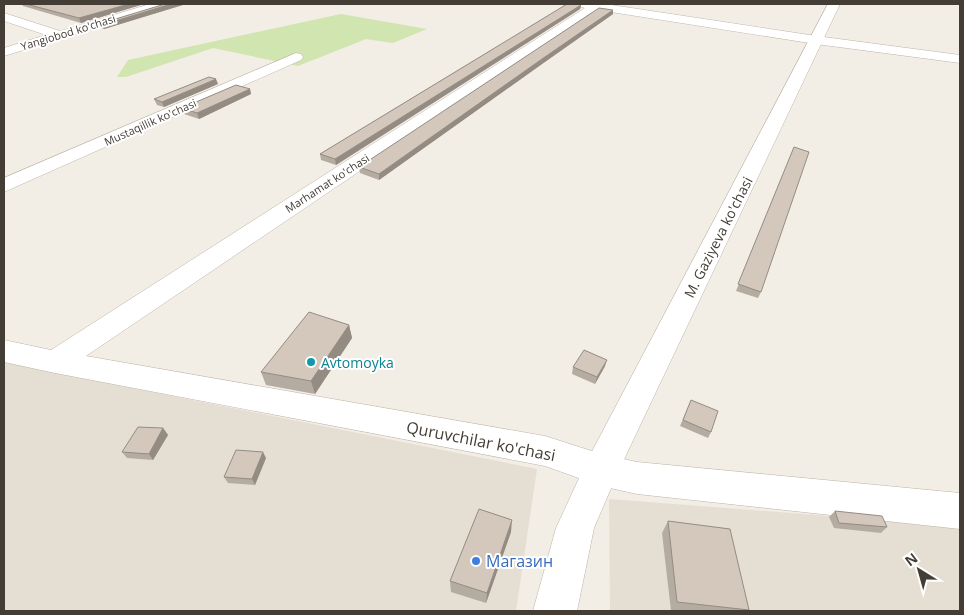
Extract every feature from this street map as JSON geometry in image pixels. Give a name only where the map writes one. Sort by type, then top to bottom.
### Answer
[{"type":"street","name":"Yangiobod ko'chasi","points":[[4,52],[162,4]]},
{"type":"street","name":"M. Gaziyeva ko'chasi","points":[[555,611],[576,528],[601,470],[834,4]]},
{"type":"street","points":[[590,5],[816,40],[960,59]]},
{"type":"street","name":"Marhamat ko'chasi","points":[[55,362],[590,5]]},
{"type":"street","points":[[4,17],[60,35]]},
{"type":"street","name":"Mustaqillik ko'chasi","points":[[4,186],[296,57]]},
{"type":"street","name":"Quruvchilar ko'chasi","points":[[4,351],[55,362],[545,451],[601,470],[637,478],[960,511]]},
{"type":"shaded area","points":[[4,361],[537,469],[516,611],[4,611]]},
{"type":"shaded area","points":[[609,499],[960,526],[960,611],[610,611]]},
{"type":"green space","points":[[341,14],[427,29],[393,43],[366,39],[298,66],[213,48],[126,77],[117,77],[128,60]]},
{"type":"building","points":[[26,4],[129,4],[79,18]]},
{"type":"building","points":[[165,4],[171,4],[102,25],[99,24]]},
{"type":"building","points":[[567,4],[581,5],[335,159],[320,154],[493,49]]},
{"type":"building","points":[[599,8],[613,10],[379,174],[359,167]]},
{"type":"building","points":[[209,77],[216,79],[162,102],[154,99]]},
{"type":"building","points":[[236,85],[250,89],[197,113],[182,108]]},
{"type":"building","points":[[794,147],[809,152],[761,292],[738,284]]},
{"type":"building","name":"Avtomoyka","points":[[309,312],[349,325],[311,381],[261,372]]},
{"type":"building","points":[[584,350],[607,360],[597,377],[573,367]]},
{"type":"building","points":[[691,400],[718,411],[711,432],[683,420]]},
{"type":"building","points":[[138,427],[163,428],[149,454],[122,452]]},
{"type":"building","points":[[236,450],[263,452],[252,479],[224,477]]},
{"type":"building","points":[[479,509],[512,520],[487,593],[450,581]]},
{"type":"building","points":[[835,511],[882,516],[887,527],[839,523]]},
{"type":"building","points":[[668,521],[730,529],[749,610],[677,602]]},
{"type":"place","name":"Avtomoyka","points":[[311,362]]},
{"type":"place","name":"Магазин","points":[[476,561]]}]
